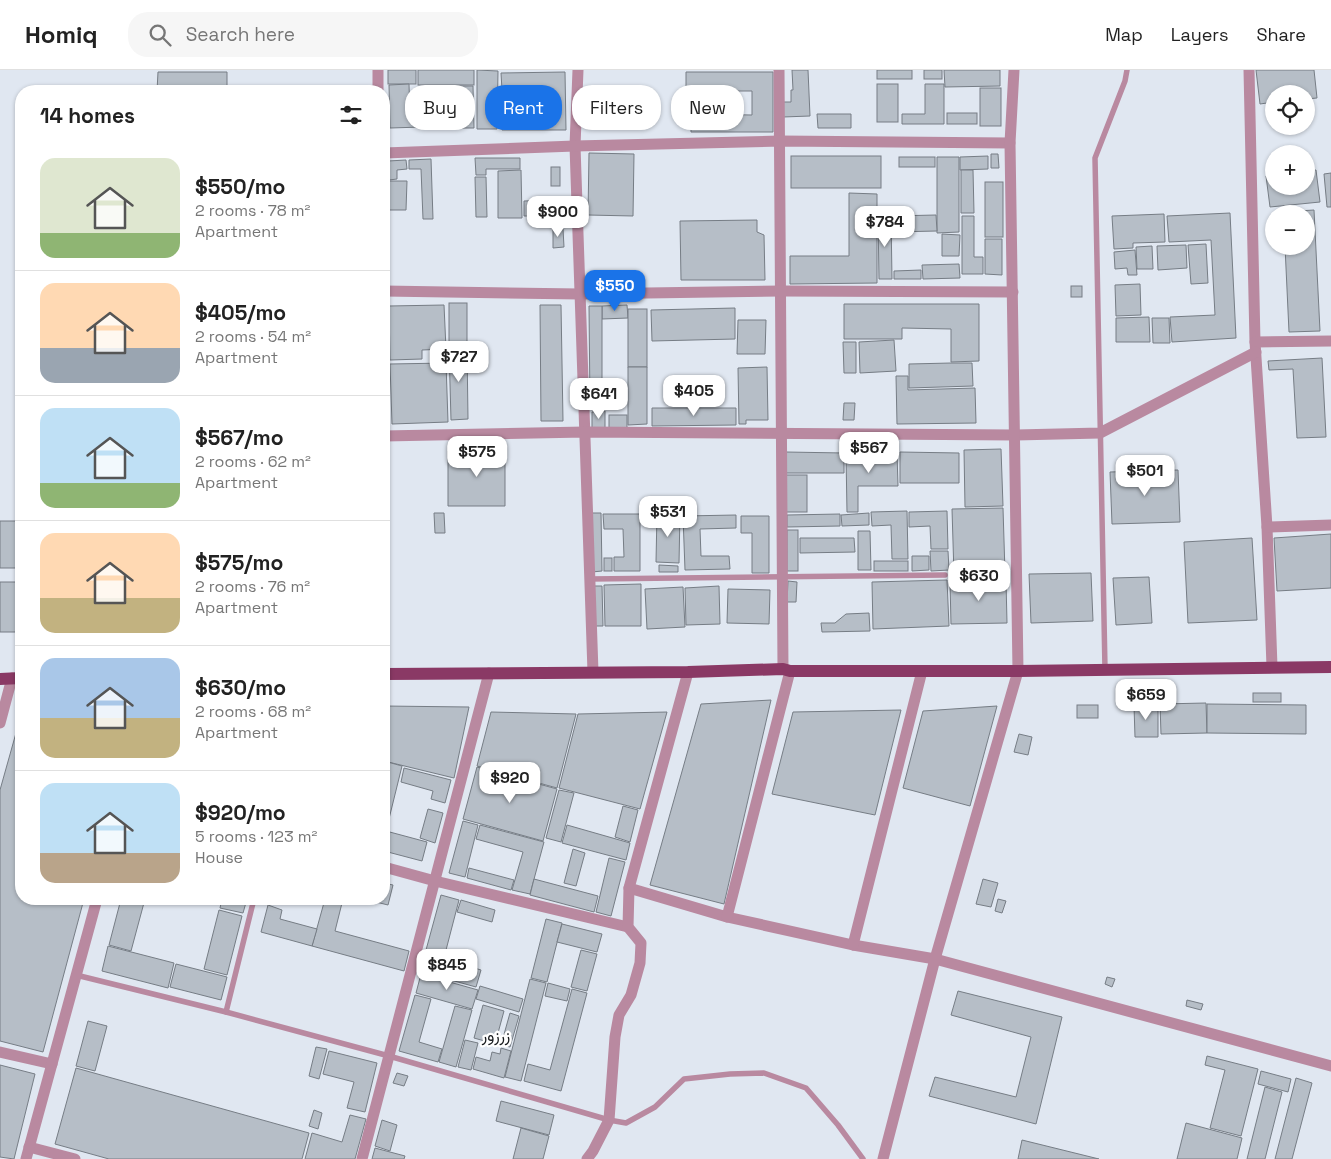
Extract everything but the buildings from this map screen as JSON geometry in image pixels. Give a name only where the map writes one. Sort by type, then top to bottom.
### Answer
[{"type":"main road","points":[[390,674],[786,670],[1018,671],[1331,666]]},
{"type":"street","points":[[378,70],[378,85]]},
{"type":"street","points":[[578,70],[575,146],[593,672]]},
{"type":"street","points":[[728,917],[786,670],[782,578],[779,70]]},
{"type":"street","points":[[883,1159],[935,958],[1018,671],[1010,143],[1014,70]]},
{"type":"street","points":[[1249,70],[1255,347],[1267,527],[1272,667]]},
{"type":"street","points":[[390,153],[780,141],[1010,143]]},
{"type":"street","points":[[390,291],[580,294],[780,291],[1013,292]]},
{"type":"street","points":[[390,436],[585,432],[1015,435],[1100,433],[1255,347],[1331,341]]},
{"type":"street","points":[[1267,527],[1331,525]]},
{"type":"street","points":[[853,944],[922,671]]},
{"type":"street","points":[[628,927],[629,888],[688,672]]},
{"type":"street","points":[[362,1159],[489,673]]},
{"type":"street","points":[[0,723],[11,678]]},
{"type":"street","points":[[390,869],[628,927],[641,942],[640,963],[631,995],[619,1015],[615,1037],[609,1120],[594,1151],[587,1159]]},
{"type":"street","points":[[629,888],[728,917],[853,944],[935,958],[1331,1066]]},
{"type":"street","points":[[26,1159],[95,905]]},
{"type":"street","points":[[0,1052],[52,1064]]},
{"type":"street","points":[[29,1147],[75,1159]]},
{"type":"lane","points":[[1105,670],[1095,158],[1125,81],[1127,70]]},
{"type":"lane","points":[[590,579],[946,575]]},
{"type":"lane","points":[[226,1012],[253,905]]},
{"type":"lane","points":[[76,975],[226,1012],[389,1056],[609,1120],[626,1123],[655,1107],[684,1079],[730,1074],[764,1073],[806,1088],[838,1125],[863,1159]]},
{"type":"district","name":"زرزور","points":[[496,1035]]}]
